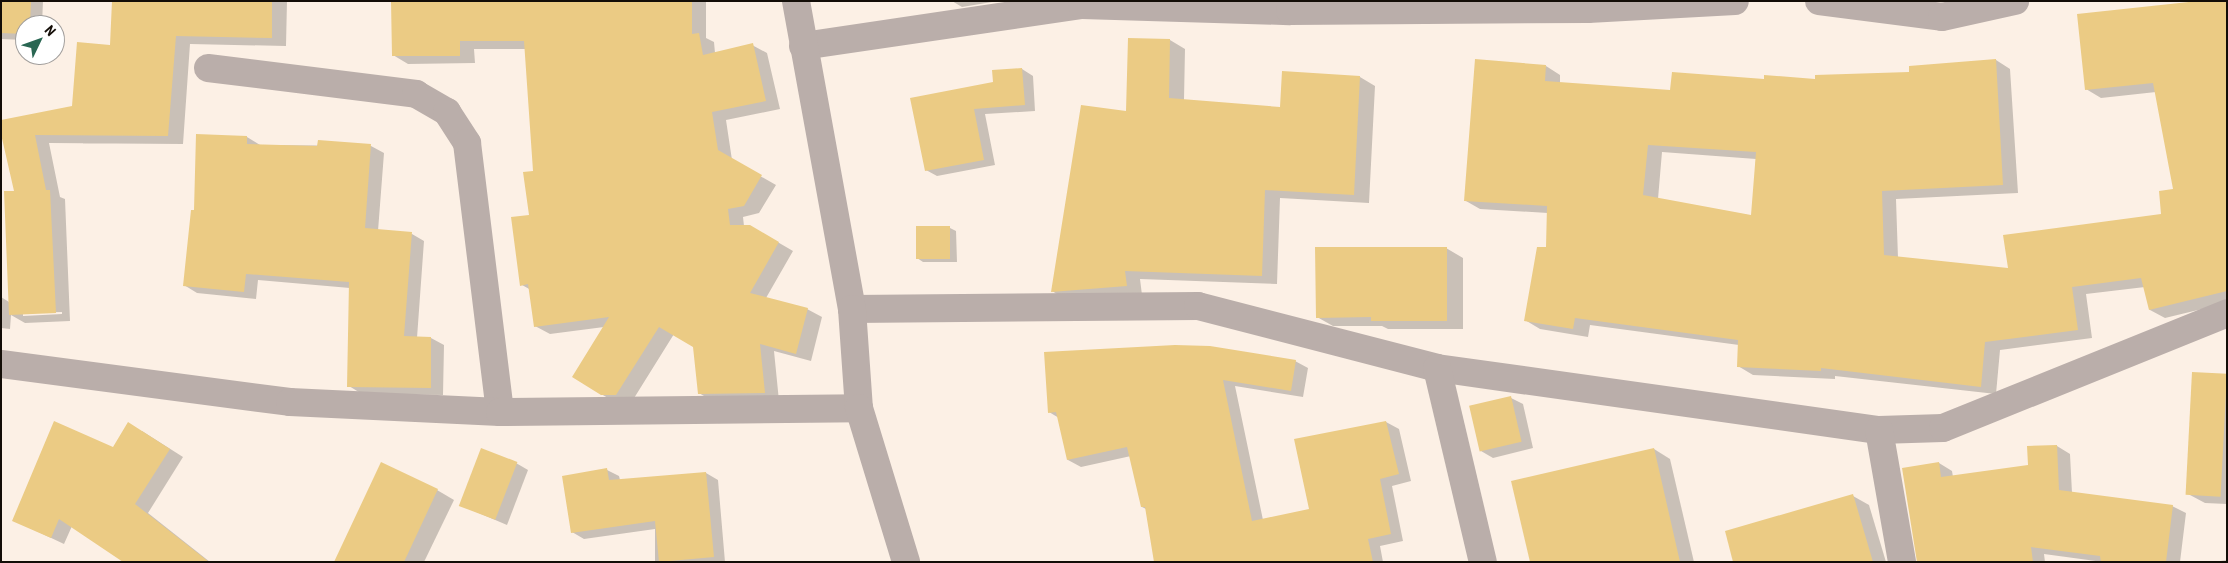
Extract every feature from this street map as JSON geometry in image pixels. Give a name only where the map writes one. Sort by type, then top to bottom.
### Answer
[{"type":"street","points":[[796,1],[852,309],[859,408],[906,562]]},
{"type":"street","points":[[803,46],[1082,5],[1339,11],[1588,9],[1735,1]]},
{"type":"street","points":[[1819,1],[1942,17],[2015,1]]},
{"type":"street","points":[[208,68],[416,94],[447,112],[467,143],[500,412]]},
{"type":"street","points":[[852,309],[1198,306],[1437,368],[1879,430],[1943,428],[2227,312]]},
{"type":"street","points":[[1,364],[290,402],[500,412],[859,408]]},
{"type":"street","points":[[1437,368],[1483,562]]},
{"type":"street","points":[[1879,430],[1902,562]]},
{"type":"building","points":[[1,1],[31,1],[30,15],[15,15],[15,34],[1,33]]},
{"type":"building","points":[[112,1],[272,1],[272,38],[176,36],[168,136],[35,135],[46,190],[50,190],[56,313],[9,315],[4,191],[14,191],[1,134],[1,120],[72,106],[77,42],[110,45]]},
{"type":"building","points":[[391,1],[692,1],[692,34],[699,33],[703,55],[753,43],[766,101],[712,112],[718,150],[762,175],[744,206],[728,209],[730,225],[750,225],[779,242],[750,293],[808,308],[796,354],[760,344],[765,393],[698,394],[693,347],[659,327],[616,395],[601,395],[572,377],[609,317],[534,327],[528,284],[520,286],[511,217],[529,215],[523,172],[533,171],[524,41],[460,41],[460,56],[392,56]]},
{"type":"building","points":[[2198,1],[2227,1],[2227,291],[2149,310],[2141,278],[2072,287],[2078,330],[1985,342],[1981,387],[1821,368],[1821,371],[1737,367],[1738,340],[1575,318],[1573,329],[1524,321],[1537,247],[1546,247],[1547,206],[1464,201],[1475,59],[1546,65],[1545,81],[1670,90],[1672,72],[1764,79],[1764,75],[1815,79],[1815,75],[1909,72],[1909,66],[1996,59],[2003,185],[1882,191],[1884,255],[2008,268],[2003,235],[2161,214],[2159,191],[2173,189],[2153,83],[2085,90],[2077,14]],"holes":[[[1648,145],[1756,152],[1751,215],[1643,195]]]},
{"type":"building","points":[[1128,38],[1170,39],[1169,98],[1280,107],[1282,71],[1360,76],[1354,195],[1265,190],[1262,276],[1125,271],[1127,286],[1051,292],[1081,105],[1126,111]]},
{"type":"building","points":[[1022,68],[1025,105],[974,109],[984,160],[925,171],[910,98],[993,82],[992,70]]},
{"type":"building","points":[[196,134],[247,136],[247,144],[317,146],[318,140],[371,144],[365,228],[412,232],[404,336],[431,337],[431,388],[347,387],[349,282],[246,274],[244,292],[183,286],[191,210],[194,210]]},
{"type":"building","points":[[916,226],[950,226],[950,259],[916,259]]},
{"type":"building","points":[[1315,247],[1447,247],[1447,321],[1371,321],[1371,317],[1316,318]]},
{"type":"building","points":[[1175,345],[1210,346],[1296,360],[1291,391],[1223,380],[1252,521],[1309,509],[1294,439],[1386,421],[1399,474],[1380,479],[1391,534],[1368,539],[1373,562],[1154,562],[1145,507],[1141,507],[1127,447],[1067,460],[1056,412],[1048,413],[1044,352]]},
{"type":"building","points":[[2192,372],[2227,374],[2221,497],[2186,495]]},
{"type":"building","points":[[1511,396],[1522,442],[1480,451],[1469,406]]},
{"type":"building","points":[[54,421],[113,447],[128,422],[170,449],[135,504],[209,562],[123,562],[59,519],[51,538],[12,521]]},
{"type":"building","points":[[2057,445],[2059,490],[2173,505],[2166,562],[2101,562],[2100,556],[2031,547],[2033,562],[1917,562],[1902,468],[1939,462],[1941,477],[2028,465],[2027,446]]},
{"type":"building","points":[[481,448],[517,462],[495,520],[459,506]]},
{"type":"building","points":[[1654,448],[1680,562],[1530,562],[1511,481]]},
{"type":"building","points":[[381,462],[438,489],[404,562],[334,562]]},
{"type":"building","points":[[607,468],[609,480],[706,472],[714,557],[659,562],[655,521],[571,533],[562,476]]},
{"type":"building","points":[[1853,494],[1873,562],[1733,562],[1725,531]]}]
